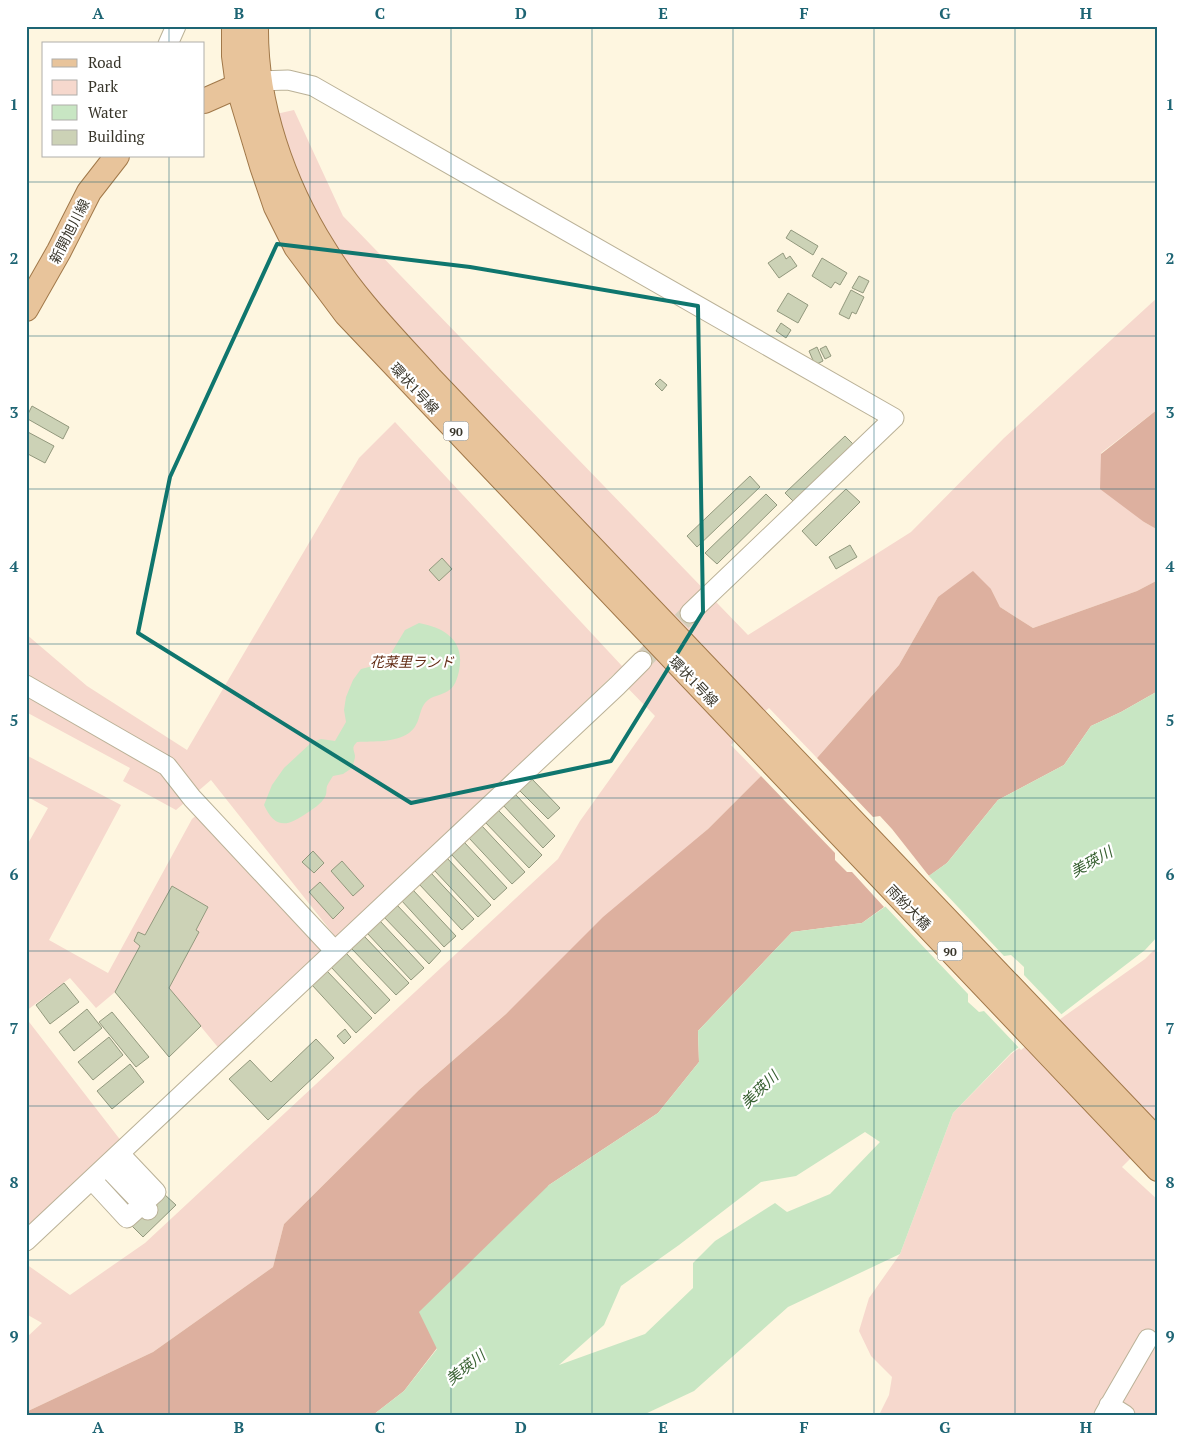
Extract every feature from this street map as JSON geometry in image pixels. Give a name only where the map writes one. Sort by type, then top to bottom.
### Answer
[{"type":"main road","name":"環状1号線","points":[[234,26],[234,56],[268,118],[300,207],[324,250],[362,302],[749,727]]},
{"type":"main road","name":"環状1号線","points":[[249,84],[256,55],[256,26]]},
{"type":"main road","points":[[205,101],[249,84]]},
{"type":"main road","name":"新開旭川線","points":[[26,309],[59,251],[89,192],[115,158]]},
{"type":"main road","name":"雨紛大橋","points":[[749,727],[1158,1141]]},
{"type":"main road","name":"雨紛大橋","points":[[749,727],[1158,1169]]},
{"type":"street","points":[[169,42],[176,26]]},
{"type":"street","points":[[249,84],[288,80],[313,86],[894,418],[690,613]]},
{"type":"street","points":[[26,1240],[642,661]]},
{"type":"street","points":[[26,685],[167,766],[192,798],[334,950]]},
{"type":"street","points":[[92,1180],[127,1218],[141,1197],[113,1160]]},
{"type":"street","points":[[1125,1415],[1106,1410],[1148,1339]]},
{"type":"highlighted area","points":[[277,244],[470,267],[698,306],[703,612],[611,761],[411,803],[138,633],[170,477]]},
{"type":"green space","points":[[294,110],[343,216],[748,635],[911,532],[1004,438],[1158,297],[1158,409],[1101,453],[1144,522],[1158,530],[1158,580],[1137,591],[1033,628],[1000,607],[991,589],[938,597],[899,665],[817,758],[769,708],[762,714],[371,300],[308,203],[276,114]]},
{"type":"green space","name":"花菜里ランド","points":[[395,422],[622,666],[647,642],[738,738],[731,745],[761,776],[708,829],[506,1014],[419,1090],[284,1224],[273,1267],[153,1352],[26,1412],[26,1338],[42,1323],[26,1314],[26,1264],[70,1295],[145,1243],[558,859],[580,821],[655,716],[614,674],[338,940],[211,780],[176,810],[123,781],[130,768],[26,712],[26,634],[87,686],[187,750],[359,458]]},
{"type":"green space","points":[[26,755],[121,805],[49,940],[108,973],[192,819],[200,812],[323,946],[322,956],[221,1051],[169,988],[199,932],[196,930],[208,907],[172,886],[115,992],[96,1008],[70,978],[26,1011],[26,847],[48,808],[26,796]]},
{"type":"green space","points":[[1158,946],[1158,1131],[1122,1167],[1158,1200],[1158,1415],[879,1415],[889,1395],[892,1377],[871,1356],[859,1331],[869,1298],[900,1254],[953,1113],[1011,1054],[1145,959]]},
{"type":"green space","points":[[26,1018],[132,1155],[26,1253]]},
{"type":"shaded area","points":[[1158,409],[1158,530],[1144,522],[1100,489],[1101,454]]},
{"type":"shaded area","points":[[973,571],[991,589],[1000,607],[1033,628],[1137,591],[1158,580],[1158,691],[1091,726],[1064,765],[998,800],[947,863],[929,876],[880,816],[873,817],[817,758],[899,665],[938,597]]},
{"type":"shaded area","points":[[761,776],[835,853],[835,860],[847,872],[852,872],[884,907],[862,923],[792,932],[698,1031],[699,1062],[658,1113],[549,1185],[437,1348],[404,1391],[373,1415],[26,1415],[26,1412],[153,1352],[273,1267],[284,1224],[419,1090],[506,1014],[603,917],[708,829]]},
{"type":"water","points":[[419,623],[445,632],[456,644],[460,661],[454,685],[445,693],[427,700],[416,726],[409,733],[390,740],[357,742],[353,747],[355,757],[352,768],[343,774],[333,776],[327,786],[326,796],[321,802],[300,818],[288,823],[277,822],[268,813],[264,805],[272,785],[284,768],[312,742],[321,739],[335,741],[346,722],[344,710],[346,697],[353,680],[361,669],[373,666],[390,655],[405,630]]},
{"type":"water","name":"美瑛川","points":[[1158,691],[1158,936],[1145,950],[1011,1053],[953,1113],[900,1254],[788,1307],[694,1391],[643,1415],[373,1415],[404,1391],[437,1349],[419,1312],[549,1185],[658,1113],[699,1062],[698,1031],[792,932],[862,923],[947,863],[998,800],[1064,765],[1091,726]],"holes":[[[865,1132],[880,1142],[830,1194],[787,1212],[775,1203],[715,1241],[693,1263],[693,1288],[645,1334],[559,1365],[604,1325],[621,1286],[679,1245],[761,1182],[796,1176]]]},
{"type":"pier","points":[[927,874],[1004,956],[1011,955],[1024,967],[1024,975],[1063,1016],[1021,1050],[984,1011],[979,1012],[968,1002],[968,994],[884,905]]},
{"type":"building","points":[[791,230],[818,246],[813,255],[786,238]]},
{"type":"building","points":[[783,253],[786,259],[790,256],[797,266],[779,278],[768,263]]},
{"type":"building","points":[[822,258],[847,273],[840,285],[835,282],[831,288],[812,276]]},
{"type":"building","points":[[859,276],[869,281],[863,293],[852,288]]},
{"type":"building","points":[[851,290],[864,297],[856,314],[852,312],[849,319],[839,314]]},
{"type":"building","points":[[788,293],[808,305],[798,323],[777,311]]},
{"type":"building","points":[[781,323],[791,330],[786,338],[776,331]]},
{"type":"building","points":[[826,346],[831,356],[825,359],[820,349]]},
{"type":"building","points":[[817,347],[823,361],[815,365],[809,351]]},
{"type":"building","points":[[660,379],[667,385],[662,391],[655,384]]},
{"type":"building","points":[[32,406],[69,427],[63,439],[26,418]]},
{"type":"building","points":[[26,431],[54,446],[45,463],[26,453]]},
{"type":"building","points":[[845,436],[855,446],[795,503],[785,493]]},
{"type":"building","points":[[750,476],[760,487],[697,547],[687,536]]},
{"type":"building","points":[[846,489],[860,502],[816,546],[802,531]]},
{"type":"building","points":[[766,494],[777,505],[717,564],[705,553]]},
{"type":"building","points":[[850,545],[857,557],[836,569],[829,557]]},
{"type":"building","points":[[442,558],[452,569],[439,581],[429,570]]},
{"type":"building","points":[[531,778],[560,808],[548,819],[519,790]]},
{"type":"building","points":[[515,794],[555,836],[543,848],[503,805]]},
{"type":"building","points":[[498,810],[542,855],[529,868],[485,822]]},
{"type":"building","points":[[482,826],[525,872],[512,884],[469,838]]},
{"type":"building","points":[[464,842],[507,888],[494,900],[451,854]]},
{"type":"building","points":[[313,851],[324,863],[314,873],[302,862]]},
{"type":"building","points":[[447,858],[491,905],[478,917],[434,870]]},
{"type":"building","points":[[342,861],[364,886],[353,896],[331,871]]},
{"type":"building","points":[[431,873],[474,919],[462,930],[419,884]]},
{"type":"building","points":[[320,882],[344,908],[333,919],[309,892]]},
{"type":"building","points":[[172,886],[208,907],[196,930],[199,932],[169,988],[201,1026],[169,1057],[115,992],[140,946],[134,941],[138,932],[145,935]]},
{"type":"building","points":[[413,890],[456,936],[444,947],[401,900]]},
{"type":"building","points":[[396,904],[441,951],[429,964],[383,916]]},
{"type":"building","points":[[380,921],[424,968],[411,980],[367,933]]},
{"type":"building","points":[[364,936],[409,983],[396,995],[351,948]]},
{"type":"building","points":[[346,953],[390,1000],[375,1014],[331,967]]},
{"type":"building","points":[[327,971],[372,1018],[356,1033],[312,985]]},
{"type":"building","points":[[64,983],[79,1002],[50,1024],[36,1005]]},
{"type":"building","points":[[87,1009],[102,1028],[74,1051],[59,1032]]},
{"type":"building","points":[[112,1012],[149,1057],[136,1067],[99,1022]]},
{"type":"building","points":[[345,1029],[351,1037],[344,1044],[337,1036]]},
{"type":"building","points":[[109,1037],[123,1055],[93,1080],[78,1062]]},
{"type":"building","points":[[316,1039],[334,1058],[268,1120],[229,1079],[250,1060],[271,1082]]},
{"type":"building","points":[[130,1064],[144,1082],[112,1109],[97,1091]]},
{"type":"building","points":[[164,1194],[176,1205],[143,1237],[130,1224]]},
{"type":"tunnel","points":[[642,661],[690,613]]}]
